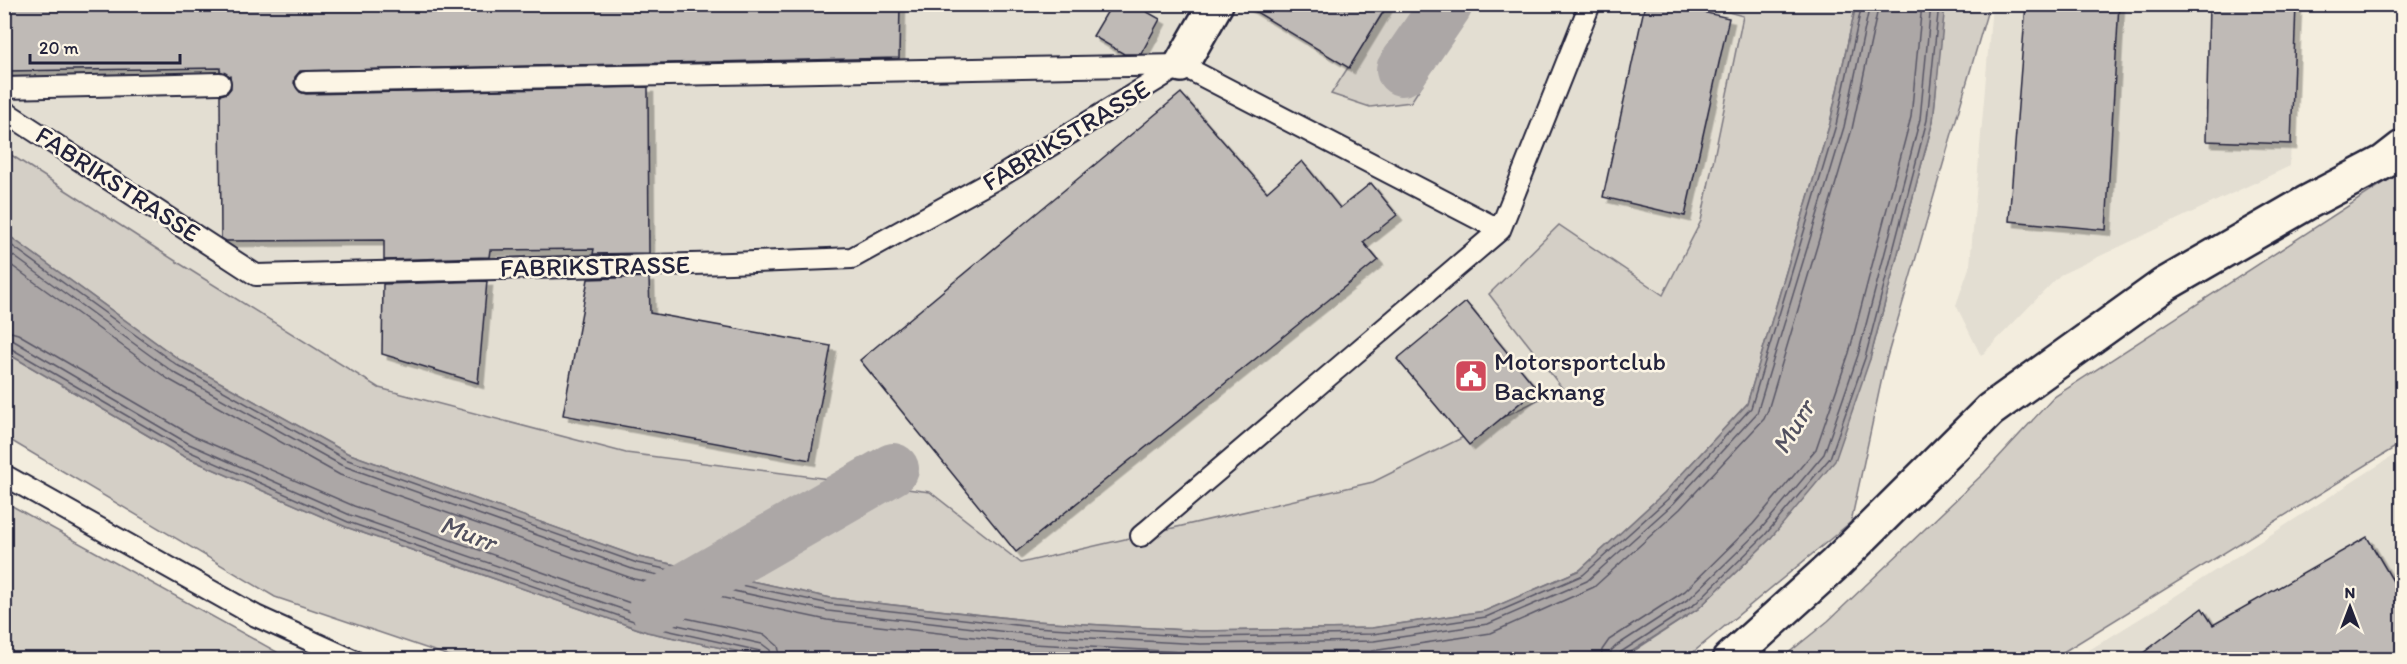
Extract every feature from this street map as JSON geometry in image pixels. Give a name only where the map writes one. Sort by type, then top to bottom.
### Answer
[{"type":"street","name":"FABRIKSTRASSE","points":[[1181,65],[1216,4]]},
{"type":"street","points":[[1729,660],[1835,564],[1990,410],[2164,285],[2308,202],[2384,162],[2403,148]]},
{"type":"lane","points":[[1141,536],[1500,230],[1590,4]]},
{"type":"lane","name":"FABRIKSTRASSE","points":[[4,111],[256,275],[731,263],[852,258],[1001,176],[1181,65]]},
{"type":"lane","name":"FABRIKSTRASSE","points":[[306,82],[1181,65],[1500,230]]},
{"type":"lane","name":"FABRIKSTRASSE","points":[[4,88],[220,83]]},
{"type":"lane","points":[[4,475],[256,616],[353,660]]},
{"type":"shaded area","points":[[1703,4],[1743,16],[1701,221],[1663,295],[1559,225],[1562,388],[1373,482],[1021,563],[930,492],[626,453],[379,388],[5,151],[4,5]]},
{"type":"shaded area","points":[[1388,5],[1473,5],[1411,102],[1370,107],[1331,94]]},
{"type":"shaded area","points":[[1703,5],[1856,5],[1830,123],[1747,404],[1664,493],[1580,570],[1485,611],[1372,628],[1202,631],[1035,621],[831,598],[638,557],[347,453],[180,360],[5,233],[5,151],[379,388],[626,453],[930,492],[1021,563],[1373,482],[1562,388],[1489,294],[1559,225],[1663,295],[1701,221],[1743,16]]},
{"type":"shaded area","points":[[1944,5],[1987,5],[1987,13],[1885,364],[1851,522],[1685,659],[1620,660],[1698,609],[1770,539],[1870,359],[1933,121]]},
{"type":"shaded area","points":[[1992,5],[2296,5],[2290,166],[2060,275],[1981,356],[1956,305],[1970,265]]},
{"type":"shaded area","points":[[2402,171],[2402,443],[2052,659],[1781,659],[1828,621],[1984,473],[2054,397]]},
{"type":"shaded area","points":[[5,352],[183,456],[346,527],[647,632],[773,659],[458,659],[275,597],[5,437]]},
{"type":"shaded area","points":[[2402,450],[2402,659],[2073,660],[2149,613]]},
{"type":"shaded area","points":[[5,502],[277,652],[274,659],[5,659]]},
{"type":"water","name":"Murr","points":[[1856,5],[1945,5],[1933,121],[1870,359],[1835,461],[1770,539],[1698,609],[1620,659],[773,659],[647,632],[346,527],[183,456],[5,352],[5,233],[180,360],[347,453],[638,557],[831,598],[1035,621],[1202,631],[1372,628],[1485,611],[1580,570],[1664,493],[1747,404],[1830,123]]},
{"type":"building","points":[[4,4],[900,4],[899,58],[300,71],[294,83],[300,92],[306,94],[648,87],[649,253],[593,254],[594,249],[490,250],[489,257],[384,260],[384,240],[226,241],[221,238],[220,95],[227,93],[231,88],[230,76],[220,71],[220,68],[4,71]]},
{"type":"building","points":[[1112,4],[1133,4],[1160,19],[1141,54],[1124,54],[1093,36]]},
{"type":"building","points":[[1243,4],[1388,4],[1349,68]]},
{"type":"building","points":[[1645,4],[1667,4],[1729,18],[1685,216],[1603,197]]},
{"type":"building","points":[[2026,4],[2119,4],[2106,230],[2009,221]]},
{"type":"building","points":[[2209,4],[2296,4],[2291,144],[2206,141]]},
{"type":"building","points":[[1181,93],[1267,192],[1302,161],[1340,208],[1371,183],[1397,215],[1363,242],[1378,260],[1016,552],[860,360]]},
{"type":"building","points":[[649,277],[650,313],[831,346],[810,460],[563,415],[588,279]]},
{"type":"building","points":[[487,281],[478,383],[382,354],[383,284]]},
{"type":"building","points":[[1466,302],[1537,389],[1469,445],[1397,359]]},
{"type":"building","points":[[2367,537],[2403,598],[2403,650],[2385,660],[2134,660],[2202,608],[2213,625]]},
{"type":"waterway","points":[[1402,70],[1447,4]]},
{"type":"waterway","points":[[655,606],[893,469]]},
{"type":"place","name":"Motorsportclub Backnang","points":[[1471,376]]}]
